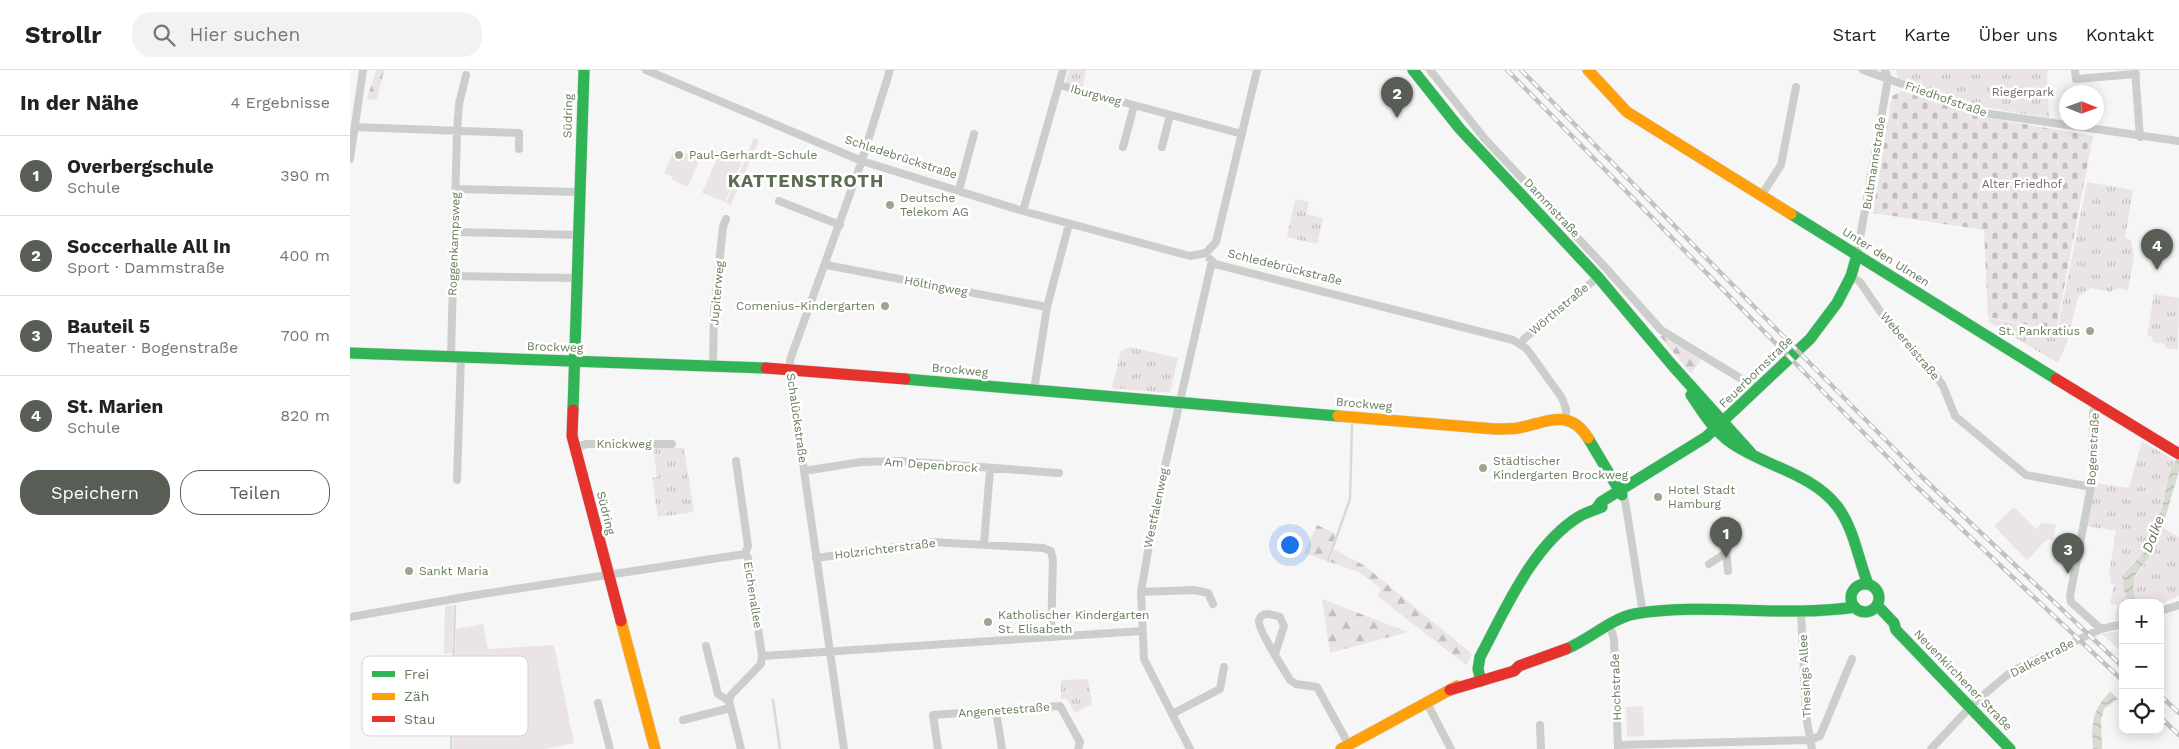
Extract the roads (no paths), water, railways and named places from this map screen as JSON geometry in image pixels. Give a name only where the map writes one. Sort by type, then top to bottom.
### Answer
[{"type":"street","points":[[350,159],[363,70]]},
{"type":"street","name":"Südring","points":[[584,70],[572,428],[575,447],[608,575],[655,749]]},
{"type":"street","name":"Schledebrückstraße","points":[[646,70],[862,161],[1069,224],[1178,254],[1190,256],[1206,253],[1215,264],[1521,344]]},
{"type":"street","name":"Schalückstraße","points":[[844,749],[790,360],[840,225],[890,70]]},
{"type":"street","points":[[1023,211],[1063,70]]},
{"type":"street","points":[[1206,253],[1216,242],[1256,70]]},
{"type":"street","name":"Dammstraße","points":[[1413,70],[1460,129],[1598,277],[1652,339],[1720,425],[1751,453],[1824,492],[1845,520],[1856,553],[1862,585]]},
{"type":"street","name":"Dammstraße","points":[[1430,70],[1485,139],[1605,267],[1661,330]]},
{"type":"street","name":"Unter den Ulmen","points":[[1588,70],[1628,112],[2176,453]]},
{"type":"street","name":"Friedhofstraße","points":[[1863,70],[1984,113],[2179,142]]},
{"type":"street","points":[[1885,70],[1888,78]]},
{"type":"street","points":[[2075,70],[2076,79],[2135,72],[2140,137]]},
{"type":"street","name":"Roggenkampsweg","points":[[457,480],[453,276],[457,131],[459,104],[466,74]]},
{"type":"street","name":"Bultmannstraße","points":[[1857,255],[1888,78]]},
{"type":"street","name":"Iburgweg","points":[[1059,85],[1242,134]]},
{"type":"street","points":[[1761,196],[1781,166],[1796,86]]},
{"type":"street","name":"Iburgweg","points":[[1123,147],[1134,106]]},
{"type":"street","points":[[1162,147],[1170,115]]},
{"type":"street","points":[[354,127],[519,133],[519,149]]},
{"type":"street","points":[[959,190],[974,134]]},
{"type":"street","points":[[456,189],[580,192]]},
{"type":"street","points":[[780,201],[840,225]]},
{"type":"street","name":"Jupiterweg","points":[[713,367],[714,312],[723,228],[726,219]]},
{"type":"street","points":[[1034,390],[1047,307],[1069,224]]},
{"type":"street","points":[[454,232],[579,235]]},
{"type":"street","name":"Feuerbornstraße","points":[[1480,678],[1480,657],[1538,555],[1555,535],[1596,508],[1601,502],[1621,492],[1720,425],[1820,328],[1837,303],[1851,276],[1857,255]]},
{"type":"street","name":"Westfalenweg","points":[[1190,749],[1147,667],[1143,653],[1140,592],[1153,520],[1212,261]]},
{"type":"street","name":"Höltingweg","points":[[826,265],[1047,307]]},
{"type":"street","points":[[453,276],[577,278]]},
{"type":"street","name":"Webereistraße","points":[[1851,276],[1860,282],[1893,330],[1933,371],[1943,386],[1955,416],[2026,475],[2091,487]]},
{"type":"street","name":"Wörthstraße","points":[[1521,344],[1524,339],[1598,277]]},
{"type":"street","points":[[1652,339],[1661,330],[1758,389]]},
{"type":"street","points":[[1521,344],[1527,348],[1562,398],[1566,409],[1566,419],[1582,429],[1625,500],[1642,614]]},
{"type":"street","name":"Brockweg","points":[[350,354],[790,369],[1495,429],[1517,428],[1566,419]]},
{"type":"street","name":"Bogenstraße","points":[[2096,404],[2093,413],[2091,487],[2070,596],[2071,602],[2101,629]]},
{"type":"street","name":"Knickweg","points":[[575,447],[587,444],[672,444]]},
{"type":"street","points":[[736,461],[748,546],[746,554]]},
{"type":"street","name":"Am Depenbrock","points":[[804,471],[861,462],[901,461],[1059,474]]},
{"type":"street","points":[[984,544],[990,469]]},
{"type":"street","points":[[1723,520],[1728,571]]},
{"type":"street","points":[[1724,530],[1731,530],[1737,525]]},
{"type":"street","name":"Holzrichterstraße","points":[[816,558],[932,542],[1043,548],[1051,552],[1054,560],[1051,636]]},
{"type":"street","name":"Eichenallee","points":[[350,617],[746,554],[762,656]]},
{"type":"street","points":[[1712,566],[1727,558],[1737,562]]},
{"type":"street","points":[[1853,602],[1862,585]]},
{"type":"street","name":"Neuenkirchener Straße","points":[[1862,585],[1878,592],[1874,608],[1894,624],[1896,630],[2010,749]]},
{"type":"street","points":[[1140,592],[1194,590],[1208,593],[1213,604]]},
{"type":"street","points":[[1853,602],[1862,611],[1874,608]]},
{"type":"street","points":[[1275,654],[1284,626],[1280,617],[1269,614],[1262,616],[1259,620],[1275,654],[1290,680],[1296,684],[1318,687],[1345,747],[1469,678],[1480,678],[1512,665],[1519,666],[1573,646],[1611,626],[1637,619],[1642,614],[1700,609],[1804,612],[1853,602]]},
{"type":"street","points":[[2164,610],[2179,604]]},
{"type":"street","name":"Thesings Allee","points":[[1804,612],[1806,716],[1812,749]]},
{"type":"street","name":"Dalkestraße","points":[[1931,749],[1970,708],[2012,671],[2101,629],[2119,625]]},
{"type":"street","name":"Hochstraße","points":[[1611,626],[1614,639],[1618,747]]},
{"type":"street","points":[[741,749],[730,705],[732,695],[761,664],[762,656],[1142,631]]},
{"type":"street","points":[[706,646],[718,694],[730,705]]},
{"type":"street","points":[[1618,747],[1811,740],[1820,736],[1852,659]]},
{"type":"street","points":[[1172,714],[1220,689],[1224,667]]},
{"type":"street","points":[[598,702],[610,749]]},
{"type":"street","points":[[1427,703],[1451,749]]},
{"type":"street","points":[[683,720],[730,705]]},
{"type":"street","name":"Angenetestraße","points":[[938,749],[934,715],[1060,706],[1080,742],[1078,749]]},
{"type":"street","points":[[996,711],[1002,749]]},
{"type":"street","points":[[1540,725],[1541,749]]},
{"type":"water","name":"Dalke","points":[[2179,454],[2179,471],[2167,512],[2149,557],[2135,576],[2133,588],[2134,599],[2126,599],[2123,584],[2125,573],[2144,552],[2143,540],[2151,533],[2161,510],[2170,471]]},
{"type":"water","points":[[2119,683],[2119,698],[2104,709],[2101,720],[2102,749],[2093,749],[2094,717],[2101,702]]},
{"type":"waterway","points":[[1328,561],[1350,499],[1352,425]]},
{"type":"waterway","points":[[454,656],[455,606]]},
{"type":"waterway","points":[[773,700],[780,749]]},
{"type":"waterway","points":[[451,736],[451,749]]},
{"type":"railway","points":[[1507,70],[1915,485],[2119,677]]},
{"type":"railway","points":[[1521,70],[1922,477],[2119,663]]},
{"type":"railway","points":[[2164,699],[2179,713]]},
{"type":"railway","points":[[2164,721],[2179,735]]},
{"type":"place","name":"Soccerhalle All In","points":[[1397,118]]},
{"type":"place","name":"Paul-Gerhardt-Schule","points":[[679,155]]},
{"type":"place","name":"Deutsche Telekom AG","points":[[890,205]]},
{"type":"place","name":"St. Marien","points":[[2157,270]]},
{"type":"place","name":"Comenius-Kindergarten","points":[[885,306]]},
{"type":"place","name":"St. Pankratius","points":[[2090,331]]},
{"type":"place","name":"Städtischer Kindergarten Brockweg","points":[[1483,468]]},
{"type":"place","name":"Hotel Stadt Hamburg","points":[[1658,497]]},
{"type":"place","name":"Overbergschule","points":[[1726,558]]},
{"type":"place","name":"Sankt Maria","points":[[409,571]]},
{"type":"place","name":"Bauteil 5","points":[[2068,574]]},
{"type":"place","name":"Katholischer Kindergarten St. Elisabeth","points":[[988,622]]},
{"type":"district","name":"KATTENSTROTH","points":[[806,180]]},
{"type":"park label","name":"Riegerpark","points":[[2023,92]]},
{"type":"park label","name":"Alter Friedhof","points":[[2022,184]]}]
